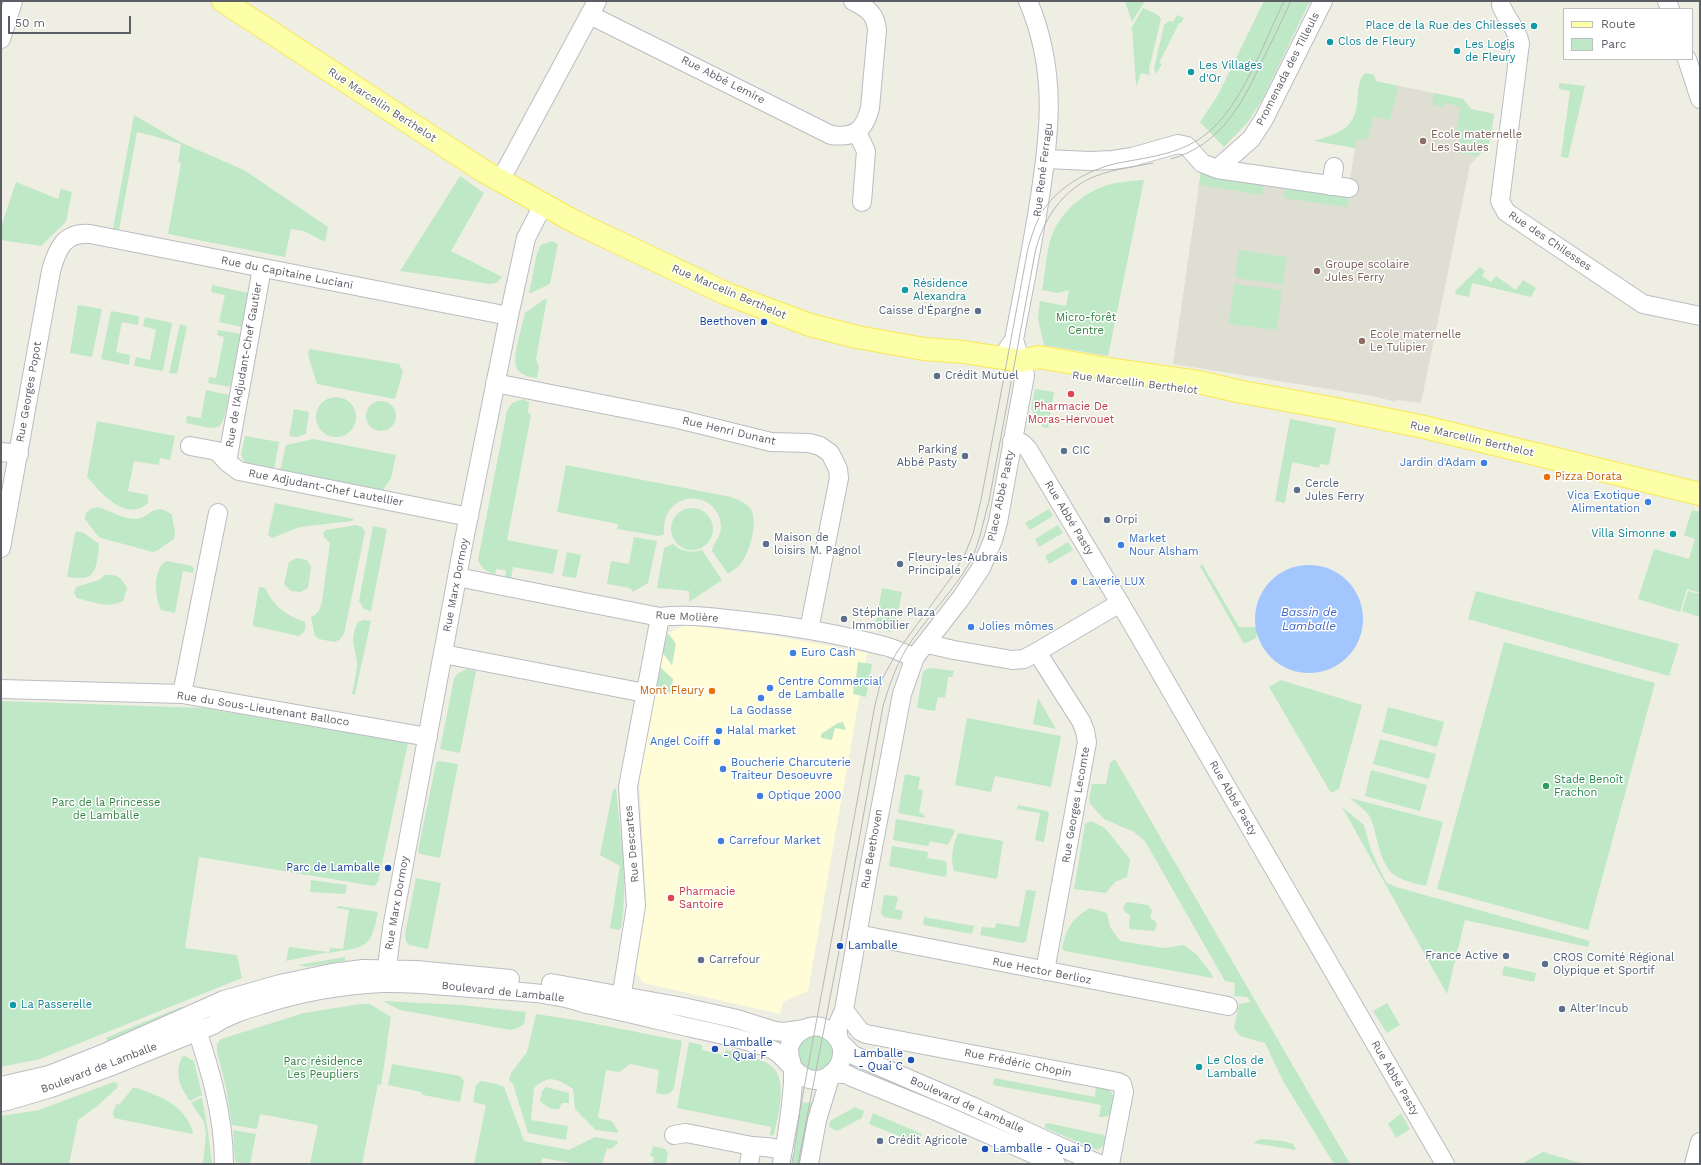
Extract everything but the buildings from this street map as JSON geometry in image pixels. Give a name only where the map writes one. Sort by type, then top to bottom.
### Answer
[{"type":"main road","name":"Rue Marcellin Berthelot","points":[[223,1],[500,181],[543,204]]},
{"type":"main road","name":"Rue Marcelin Berthelot","points":[[543,204],[581,226],[727,294],[758,307],[810,325],[898,345],[1018,360]]},
{"type":"main road","name":"Rue Marcellin Berthelot","points":[[1018,360],[1039,357],[1198,382],[1242,392],[1336,409],[1424,427],[1700,494]]},
{"type":"main road","name":"Rue Marcellin Berthelot","points":[[1018,360],[1153,387],[1199,392],[1242,392]]},
{"type":"street","points":[[1,39],[13,1]]},
{"type":"street","points":[[853,1],[865,7],[876,19],[877,30],[870,108],[866,121],[857,132],[866,151],[862,202]]},
{"type":"street","name":"Rue René Ferragu","points":[[1018,360],[1046,159],[1050,116],[1048,73],[1043,47],[1028,1]]},
{"type":"street","name":"Promenada des Tilleuls","points":[[1217,169],[1251,139],[1264,119],[1323,1]]},
{"type":"street","name":"Rue des Chilesses","points":[[1498,2],[1505,16],[1518,35],[1520,43],[1500,201],[1506,212],[1644,304],[1700,316]]},
{"type":"street","points":[[500,181],[594,8]]},
{"type":"street","name":"Rue Abbé Lemire","points":[[594,8],[831,135],[845,136],[857,132]]},
{"type":"street","points":[[1687,60],[1700,99]]},
{"type":"street","points":[[1046,159],[1090,161],[1114,160],[1132,157],[1178,144],[1187,146],[1202,164],[1217,169],[1349,188]]},
{"type":"street","points":[[1331,186],[1334,167]]},
{"type":"street","name":"Rue Marx Dormoy","points":[[385,977],[392,928],[495,383],[526,238],[543,204]]},
{"type":"street","name":"Rue du Capitaine Luciani","points":[[66,240],[80,233],[90,234],[509,316]]},
{"type":"street","name":"Rue Georges Popot","points":[[1,548],[51,271],[55,256],[66,240]]},
{"type":"street","name":"Rue de l'Adjudant-Chef Gautier","points":[[227,462],[262,268]]},
{"type":"street","name":"Place Abbé Pasty","points":[[915,657],[927,644],[974,578],[987,556],[999,514],[1012,441],[1018,360]]},
{"type":"street","name":"Rue Henri Dunant","points":[[495,383],[678,419],[771,442],[809,443],[820,446],[830,454],[838,469],[839,478],[809,630]]},
{"type":"street","name":"Rue Abbé Pasty","points":[[1012,441],[1022,442],[1028,449],[1120,603],[1445,1164]]},
{"type":"street","name":"Rue Adjudant-Chef Lautellier","points":[[190,446],[217,452],[239,471],[469,516]]},
{"type":"street","points":[[1,452],[19,454]]},
{"type":"street","points":[[182,694],[218,513]]},
{"type":"street","name":"Rue Molière","points":[[458,577],[660,617],[672,615],[717,618],[809,630],[882,645],[903,655],[915,657]]},
{"type":"street","points":[[927,644],[1012,660],[1024,660],[1120,603]]},
{"type":"street","name":"Rue Descartes","points":[[620,1003],[636,906],[628,787],[660,617]]},
{"type":"street","name":"Rue Georges Lecomte","points":[[1037,652],[1081,721],[1087,742],[1045,971]]},
{"type":"street","points":[[443,654],[645,693]]},
{"type":"street","name":"Rue Beethoven","points":[[839,1041],[837,1026],[844,1010],[896,723],[902,694],[915,657]]},
{"type":"street","name":"Rue du Sous-Lieutenant Balloco","points":[[1,689],[182,694],[428,737]]},
{"type":"street","name":"Rue Hector Berlioz","points":[[857,934],[1228,1006]]},
{"type":"street","name":"Boulevard de Lamballe","points":[[1,1102],[51,1088],[112,1066],[194,1023],[224,1000],[280,984],[332,973],[363,969],[385,977],[424,971],[549,983],[765,1047],[778,1052],[793,1067]]},
{"type":"street","name":"Boulevard de Lamballe","points":[[620,1003],[683,1006],[775,1031],[784,1032],[805,1029]]},
{"type":"street","name":"Rue Frédéric Chopin","points":[[844,1010],[860,1031],[866,1034],[1122,1084],[1124,1092],[1110,1164]]},
{"type":"street","points":[[194,1023],[203,1048],[217,1102],[222,1130],[224,1164]]},
{"type":"street","name":"Boulevard de Lamballe","points":[[1,1086],[49,1075],[107,1052],[194,1023]]},
{"type":"street","points":[[674,1135],[686,1133],[752,1146],[766,1147],[783,1157],[793,1083],[793,1067],[789,1055],[790,1044],[794,1037],[805,1029],[816,1026],[833,1033],[839,1041],[842,1052],[841,1061],[836,1070],[825,1078],[814,1080],[801,1076],[793,1067]]},
{"type":"street","name":"Boulevard de Lamballe","points":[[839,1041],[853,1055],[974,1107],[1037,1153],[1056,1164]]},
{"type":"street","points":[[809,1164],[817,1120],[831,1074]]},
{"type":"street","name":"Boulevard de Lamballe","points":[[831,1074],[846,1074],[1037,1153],[1099,1164]]},
{"type":"street","points":[[1694,1164],[1700,1143]]},
{"type":"street","points":[[749,1164],[752,1146]]},
{"type":"shaded area","name":"Groupe scolaire Jules Ferry","points":[[1365,79],[1463,99],[1471,109],[1494,114],[1489,144],[1470,165],[1421,403],[1397,400],[1396,402],[1372,396],[1173,364],[1201,171],[1348,195]]},
{"type":"shaded area","points":[[685,625],[775,636],[867,653],[808,991],[783,1002],[780,1014],[644,983],[635,972],[646,903],[639,778],[665,635]]},
{"type":"green space","points":[[1125,1],[1145,1],[1132,22]]},
{"type":"green space","points":[[1264,1],[1310,1],[1262,100],[1248,122],[1224,147],[1200,122],[1218,95]]},
{"type":"green space","points":[[1143,8],[1158,15],[1161,19],[1149,69],[1150,75],[1141,73],[1136,85],[1132,27]]},
{"type":"green space","points":[[1177,15],[1184,18],[1181,23],[1179,23],[1159,63],[1162,64],[1156,74],[1154,69],[1164,25],[1169,21],[1173,22]]},
{"type":"green space","points":[[1365,73],[1374,75],[1376,81],[1398,86],[1390,120],[1373,117],[1368,140],[1357,138],[1355,148],[1314,141],[1341,131],[1352,121],[1355,114],[1360,82]]},
{"type":"green space","points":[[1559,83],[1585,86],[1568,158],[1561,157],[1570,91],[1559,89]]},
{"type":"green space","points":[[1434,93],[1463,99],[1471,109],[1494,114],[1489,144],[1478,156],[1456,152],[1461,132],[1456,131],[1461,107],[1446,103],[1444,107],[1432,104]]},
{"type":"green space","points":[[134,115],[182,143],[244,170],[328,227],[325,242],[304,231],[291,229],[285,257],[168,234],[181,163],[178,162],[181,144],[137,132],[119,230],[113,229]]},
{"type":"green space","points":[[1201,171],[1264,181],[1262,195],[1199,185]]},
{"type":"green space","points":[[460,176],[484,193],[451,251],[502,277],[496,283],[491,284],[400,271]]},
{"type":"green space","name":"Micro-forêt Centre","points":[[1144,180],[1108,356],[1044,345],[1038,319],[1040,301],[1066,306],[1069,290],[1058,293],[1042,290],[1047,253],[1053,231],[1058,222],[1072,206],[1089,193],[1107,185]]},
{"type":"green space","points":[[16,182],[58,199],[61,189],[72,192],[66,222],[41,246],[1,240],[1,227]]},
{"type":"green space","points":[[1285,184],[1348,195],[1347,207],[1283,198]]},
{"type":"green space","points":[[552,241],[558,244],[550,284],[529,293],[537,253],[541,245]]},
{"type":"green space","points":[[1239,250],[1287,257],[1283,284],[1235,278]]},
{"type":"green space","points":[[1480,267],[1485,271],[1482,276],[1491,282],[1496,276],[1516,290],[1523,280],[1536,288],[1531,297],[1472,283],[1469,297],[1455,294],[1456,290]]},
{"type":"green space","points":[[1234,284],[1282,290],[1277,330],[1229,324]]},
{"type":"green space","points":[[212,285],[249,293],[242,327],[219,322],[225,295],[211,292]]},
{"type":"green space","points":[[547,299],[536,359],[539,368],[537,378],[521,373],[517,369],[515,358],[525,313]]},
{"type":"green space","points":[[78,305],[102,309],[92,357],[70,353]]},
{"type":"green space","points":[[111,311],[139,316],[138,325],[122,322],[116,352],[130,355],[129,365],[101,359]]},
{"type":"green space","points":[[145,317],[172,323],[163,371],[134,366],[136,357],[150,360],[156,330],[143,326]]},
{"type":"green space","points":[[180,324],[187,326],[177,374],[169,373]]},
{"type":"green space","points":[[218,330],[241,334],[230,387],[208,383],[209,377],[216,378],[224,337],[217,335]]},
{"type":"green space","points":[[309,349],[399,364],[403,372],[395,399],[317,384],[308,355]]},
{"type":"green space","points":[[1035,389],[1054,392],[1048,428],[1043,427],[1031,409]]},
{"type":"green space","points":[[206,390],[229,395],[222,423],[214,428],[186,423],[187,416],[201,418]]},
{"type":"green space","points":[[336,397],[347,400],[353,406],[356,417],[353,428],[347,434],[336,437],[325,434],[319,428],[316,417],[319,406],[325,400]]},
{"type":"green space","points":[[523,399],[529,402],[528,413],[531,415],[507,540],[558,550],[553,574],[513,567],[511,579],[505,578],[506,570],[496,569],[495,574],[492,573],[483,568],[478,560],[507,411],[512,403]]},
{"type":"green space","points":[[381,401],[392,405],[396,416],[392,427],[381,431],[370,427],[366,416],[370,405]]},
{"type":"green space","points":[[294,409],[309,412],[306,434],[296,437],[289,436]]},
{"type":"green space","points":[[1290,419],[1336,428],[1329,465],[1320,464],[1319,468],[1292,462],[1285,503],[1275,501]]},
{"type":"green space","points":[[97,421],[175,436],[170,460],[160,458],[159,465],[134,461],[128,491],[148,495],[148,503],[141,508],[122,508],[115,504],[87,477]]},
{"type":"green space","points":[[245,436],[279,442],[274,469],[245,463],[241,455]]},
{"type":"green space","points":[[313,439],[396,455],[391,478],[383,490],[280,471],[286,445]]},
{"type":"green space","points":[[566,465],[731,497],[741,501],[750,508],[753,513],[754,520],[754,527],[748,551],[742,562],[728,574],[712,551],[721,530],[718,514],[711,505],[701,500],[691,498],[680,501],[671,508],[666,519],[664,534],[659,536],[617,529],[618,524],[557,512]]},
{"type":"green space","points":[[275,503],[354,519],[352,521],[300,527],[272,538],[268,535]]},
{"type":"green space","points":[[98,507],[130,519],[139,518],[156,510],[161,509],[166,511],[172,515],[175,533],[174,539],[153,552],[101,538],[85,519],[86,513],[91,509]]},
{"type":"green space","points":[[688,508],[696,508],[704,511],[710,517],[713,529],[710,541],[704,547],[696,550],[688,550],[680,547],[674,541],[671,533],[671,525],[674,517],[680,511]]},
{"type":"green space","points":[[1049,509],[1053,516],[1030,530],[1025,523]]},
{"type":"green space","points":[[1692,510],[1700,512],[1700,593],[1687,589],[1680,612],[1638,599],[1654,549],[1689,559],[1695,539],[1684,535]]},
{"type":"green space","points":[[356,525],[362,527],[365,532],[344,634],[339,640],[334,642],[319,639],[315,636],[311,617],[318,611],[322,602],[330,543],[324,537],[323,533],[326,530]]},
{"type":"green space","points":[[1058,525],[1063,533],[1039,547],[1035,539]]},
{"type":"green space","points":[[373,526],[387,529],[371,611],[364,609],[359,601]]},
{"type":"green space","points":[[77,531],[84,533],[99,544],[98,558],[95,568],[91,575],[85,578],[67,577],[75,533]]},
{"type":"green space","points":[[634,537],[657,541],[648,583],[633,592],[630,588],[607,584],[611,561],[629,564]]},
{"type":"green space","points":[[1068,542],[1073,550],[1049,564],[1045,556]]},
{"type":"green space","points":[[673,544],[686,551],[702,550],[722,580],[689,602],[689,591],[657,588],[664,548]]},
{"type":"green space","points":[[567,552],[581,555],[576,578],[562,576]]},
{"type":"green space","points":[[297,558],[307,560],[311,567],[308,588],[301,592],[291,591],[284,584],[289,562]]},
{"type":"green space","points":[[167,561],[192,566],[194,569],[193,573],[183,571],[175,613],[161,610],[157,598],[157,576],[162,565]]},
{"type":"green space","points":[[1202,564],[1239,627],[1259,627],[1256,638],[1244,644],[1200,566]]},
{"type":"green space","points":[[105,575],[116,576],[123,581],[127,588],[123,601],[106,605],[77,598],[74,592],[76,587],[99,580]]},
{"type":"green space","points":[[259,587],[265,588],[276,605],[286,613],[305,622],[305,630],[303,633],[299,636],[253,626]]},
{"type":"green space","points":[[882,588],[902,592],[895,629],[891,632],[875,628]]},
{"type":"green space","points":[[1476,591],[1679,644],[1669,676],[1468,619]]},
{"type":"green space","points":[[1688,591],[1700,594],[1700,617],[1682,611]]},
{"type":"green space","points":[[364,620],[371,621],[355,694],[352,694],[357,665],[353,640],[358,622]]},
{"type":"green space","points":[[669,634],[676,644],[672,665],[662,652],[665,635]]},
{"type":"green space","name":"Stade Benoît Frachon","points":[[1504,642],[1655,683],[1588,930],[1437,889]]},
{"type":"green space","points":[[858,662],[872,664],[866,697],[853,694],[854,684],[859,684],[860,678],[856,678]]},
{"type":"green space","points":[[660,667],[673,679],[671,693],[655,690]]},
{"type":"green space","points":[[931,668],[954,671],[952,677],[948,677],[945,698],[938,697],[935,711],[917,708],[923,672]]},
{"type":"green space","points":[[467,669],[476,671],[460,753],[440,749],[454,679],[457,674]]},
{"type":"green space","points":[[1281,680],[1362,705],[1339,789],[1331,793],[1269,687]]},
{"type":"green space","points":[[1038,698],[1056,729],[1033,724]]},
{"type":"green space","name":"Parc de la Princesse de Lamballe","points":[[1,701],[203,708],[408,743],[378,882],[374,886],[199,857],[185,948],[237,955],[242,978],[40,1059],[1,1067]]},
{"type":"green space","points":[[1388,707],[1444,722],[1437,747],[1382,732]]},
{"type":"green space","points":[[967,718],[1061,736],[1051,787],[995,776],[991,792],[955,785]]},
{"type":"green space","points":[[843,722],[846,730],[835,728],[832,740],[821,738],[821,734],[838,723]]},
{"type":"green space","points":[[1380,739],[1436,754],[1429,779],[1373,764]]},
{"type":"green space","points":[[1115,759],[1350,1164],[1334,1164],[1283,1081],[1265,1043],[1240,1036],[1234,1028],[1239,1004],[1251,1002],[1247,997],[1234,996],[1235,983],[1225,981],[1145,841],[1134,832],[1104,819],[1090,804],[1089,799],[1092,784],[1106,784],[1110,763]]},
{"type":"green space","points":[[439,761],[458,764],[440,858],[420,854],[418,851],[436,763]]},
{"type":"green space","points":[[1371,770],[1427,785],[1420,811],[1365,796]]},
{"type":"green space","points":[[905,774],[920,777],[918,789],[923,790],[919,813],[923,814],[925,818],[898,813]]},
{"type":"green space","points":[[616,788],[624,876],[623,911],[621,928],[619,930],[610,928],[620,866],[600,855],[613,790]]},
{"type":"green space","points":[[1350,798],[1443,822],[1426,886],[1398,877],[1387,868],[1380,852],[1373,824],[1369,816],[1365,810]]},
{"type":"green space","points":[[1018,805],[1047,811],[1049,814],[1044,842],[1035,840],[1040,813],[1017,809]]},
{"type":"green space","points":[[1342,807],[1364,825],[1371,850],[1387,883],[1396,887],[1590,941],[1588,947],[1465,920],[1447,994]]},
{"type":"green space","points":[[896,819],[952,829],[955,831],[948,845],[930,841],[929,845],[926,846],[893,840]]},
{"type":"green space","points":[[1091,821],[1105,828],[1130,859],[1127,877],[1115,882],[1106,893],[1074,889],[1085,824]]},
{"type":"green space","points":[[958,833],[1003,841],[997,879],[954,871],[952,861]]},
{"type":"green space","points":[[892,846],[928,852],[927,858],[946,861],[947,873],[945,877],[889,866]]},
{"type":"green space","points":[[416,878],[441,883],[428,949],[409,945],[406,941],[405,934]]},
{"type":"green space","points":[[311,880],[347,885],[345,894],[310,892]]},
{"type":"green space","points":[[1026,890],[1036,891],[1026,941],[1023,943],[980,935],[982,927],[995,928],[996,923],[1019,927]]},
{"type":"green space","points":[[884,895],[896,896],[898,898],[895,909],[903,911],[901,920],[884,917],[881,913]]},
{"type":"green space","points":[[1127,902],[1148,905],[1152,910],[1150,918],[1155,921],[1157,926],[1154,931],[1130,929],[1130,915],[1125,912],[1123,907]]},
{"type":"green space","points":[[339,906],[378,912],[369,940],[359,947],[329,953],[330,948],[343,949],[349,910],[336,908]]},
{"type":"green space","points":[[1090,908],[1107,913],[1110,927],[1120,941],[1164,948],[1184,945],[1197,955],[1213,976],[1212,978],[1065,951],[1062,949],[1068,930],[1074,920]]},
{"type":"green space","points":[[924,917],[974,926],[972,934],[923,925]]},
{"type":"green space","points":[[289,947],[329,952],[286,961]]},
{"type":"green space","points":[[345,957],[345,961],[306,967],[298,965]]},
{"type":"green space","points":[[1504,966],[1536,973],[1534,982],[1502,975]]},
{"type":"green space","points":[[383,1001],[462,1005],[526,1012],[524,1024],[518,1028],[510,1030],[400,1010]]},
{"type":"green space","points":[[1387,1003],[1400,1025],[1387,1033],[1373,1011]]},
{"type":"green space","name":"Parc résidence Les Peupliers","points":[[360,1004],[370,1004],[391,1017],[381,1085],[378,1084],[362,1164],[310,1164],[318,1125],[260,1114],[257,1129],[232,1125],[226,1088],[217,1051],[217,1044],[221,1039],[304,1013]]},
{"type":"green space","points":[[181,1007],[184,1011],[112,1043],[105,1038]]},
{"type":"green space","points":[[536,1014],[581,1021],[682,1041],[674,1088],[668,1094],[656,1093],[659,1070],[630,1064],[619,1072],[606,1070],[598,1118],[612,1121],[618,1133],[596,1130],[575,1109],[573,1089],[558,1081],[545,1081],[534,1088],[531,1120],[568,1126],[566,1140],[528,1133],[513,1084],[509,1080],[511,1073],[527,1052]]},
{"type":"green space","points":[[819,1035],[828,1040],[832,1046],[832,1060],[828,1066],[819,1071],[811,1071],[802,1066],[798,1060],[797,1049],[802,1040],[808,1036]]},
{"type":"green space","points":[[689,1042],[702,1045],[702,1050],[724,1055],[726,1050],[754,1057],[770,1065],[776,1071],[781,1087],[781,1097],[774,1135],[770,1136],[771,1127],[677,1108]]},
{"type":"green space","points":[[185,1056],[194,1061],[202,1095],[190,1101],[183,1091],[178,1075],[178,1069],[182,1057]]},
{"type":"green space","points":[[392,1064],[460,1076],[464,1081],[460,1102],[423,1095],[421,1092],[388,1085]]},
{"type":"green space","points":[[994,1078],[1095,1097],[1096,1085],[1111,1092],[1114,1098],[1114,1103],[1111,1114],[1106,1117],[1099,1117],[1101,1105],[993,1085]]},
{"type":"green space","points":[[481,1081],[504,1087],[524,1141],[569,1150],[595,1137],[617,1141],[618,1143],[611,1149],[607,1148],[602,1164],[578,1164],[542,1158],[541,1164],[474,1164],[486,1105],[473,1102],[476,1085]]},
{"type":"green space","points":[[114,1082],[118,1084],[117,1088],[96,1107],[78,1120],[69,1164],[1,1164],[1,1116],[39,1110]]},
{"type":"green space","points":[[546,1087],[569,1093],[569,1103],[562,1103],[559,1109],[553,1109],[546,1106],[540,1101],[542,1091]]},
{"type":"green space","points":[[133,1088],[137,1088],[155,1095],[171,1103],[189,1122],[193,1131],[192,1134],[114,1118],[113,1112],[117,1103],[119,1105]]},
{"type":"green space","points":[[202,1097],[212,1164],[203,1164],[206,1133],[204,1122],[191,1103]]},
{"type":"green space","points":[[796,1101],[815,1104],[802,1164],[788,1164]]},
{"type":"green space","points":[[855,1107],[864,1111],[862,1118],[837,1131],[829,1127],[830,1121]]},
{"type":"green space","points":[[873,1113],[922,1134],[918,1144],[869,1124]]},
{"type":"green space","points":[[1401,1113],[1410,1129],[1396,1138],[1388,1124]]},
{"type":"green space","points":[[1048,1123],[1103,1135],[1105,1137],[1104,1143],[1097,1150],[1045,1128],[1045,1124]]},
{"type":"green space","points":[[233,1130],[256,1134],[250,1164],[235,1162]]},
{"type":"green space","points":[[1261,1139],[1283,1141],[1293,1144],[1296,1150],[1253,1143]]},
{"type":"green space","points":[[653,1146],[665,1149],[668,1153],[666,1164],[653,1164],[654,1157],[650,1156]]},
{"type":"green space","points":[[1543,1152],[1584,1164],[1521,1164]]},
{"type":"water","name":"Bassin de Lamballe","points":[[1309,565],[1330,569],[1347,581],[1359,598],[1363,619],[1359,640],[1347,657],[1330,669],[1309,673],[1288,669],[1271,657],[1259,640],[1255,619],[1259,598],[1271,581],[1288,569]]},
{"type":"tram line","points":[[790,1164],[875,705],[881,681],[897,652],[953,575],[965,554],[973,534],[981,500],[1028,248],[1036,223],[1050,201],[1066,186],[1084,175],[1114,164],[1172,152],[1205,135],[1218,123],[1241,92],[1284,1]]},
{"type":"tram line","points":[[1171,159],[1204,144],[1217,133],[1228,120],[1247,91],[1291,1]]},
{"type":"tram line","points":[[798,1164],[840,946],[883,706],[895,672],[907,648],[964,572],[976,547],[989,501],[1038,241],[1056,207],[1064,197],[1084,181],[1117,170],[1153,163]]},
{"type":"place","name":"Place de la Rue des Chilesses","points":[[1534,26]]},
{"type":"place","name":"Clos de Fleury","points":[[1330,42]]},
{"type":"place","name":"Les Logis de Fleury","points":[[1457,51]]},
{"type":"place","name":"Les Villages d'Or","points":[[1191,72]]},
{"type":"place","name":"Ecole maternelle Les Saules","points":[[1423,141]]},
{"type":"place","name":"Groupe scolaire Jules Ferry","points":[[1317,271]]},
{"type":"place","name":"Résidence Alexandra","points":[[905,290]]},
{"type":"place","name":"Caisse d'Épargne","points":[[978,311]]},
{"type":"place","name":"Beethoven","points":[[764,322]]},
{"type":"place","name":"Ecole maternelle Le Tulipier","points":[[1362,341]]},
{"type":"place","name":"Crédit Mutuel","points":[[937,376]]},
{"type":"place","name":"Pharmacie De Moras-Hervouet","points":[[1071,394]]},
{"type":"place","name":"CIC","points":[[1064,451]]},
{"type":"place","name":"Parking Abbé Pasty","points":[[965,456]]},
{"type":"place","name":"Jardin d'Adam","points":[[1484,463]]},
{"type":"place","name":"Pizza Dorata","points":[[1547,477]]},
{"type":"place","name":"Cercle Jules Ferry","points":[[1297,490]]},
{"type":"place","name":"Vica Exotique Alimentation","points":[[1648,502]]},
{"type":"place","name":"Orpi","points":[[1107,520]]},
{"type":"place","name":"Villa Simonne","points":[[1673,534]]},
{"type":"place","name":"Maison de loisirs M. Pagnol","points":[[766,544]]},
{"type":"place","name":"Market Nour Alsham","points":[[1121,545]]},
{"type":"place","name":"Fleury-les-Aubrais Principale","points":[[900,564]]},
{"type":"place","name":"Laverie LUX","points":[[1074,582]]},
{"type":"place","name":"Stéphane Plaza Immobilier","points":[[844,619]]},
{"type":"place","name":"Jolies mômes","points":[[971,627]]},
{"type":"place","name":"Euro Cash","points":[[793,653]]},
{"type":"place","name":"Centre Commercial de Lamballe","points":[[770,688]]},
{"type":"place","name":"Mont Fleury","points":[[712,691]]},
{"type":"place","name":"La Godasse","points":[[761,698]]},
{"type":"place","name":"Halal market","points":[[719,731]]},
{"type":"place","name":"Angel Coiff","points":[[717,742]]},
{"type":"place","name":"Boucherie Charcuterie Traiteur Desoeuvre","points":[[723,769]]},
{"type":"place","name":"Stade Benoît Frachon","points":[[1546,786]]},
{"type":"place","name":"Optique 2000","points":[[760,796]]},
{"type":"place","name":"Carrefour Market","points":[[721,841]]},
{"type":"place","name":"Parc de Lamballe","points":[[388,868]]},
{"type":"place","name":"Pharmacie Santoire","points":[[671,898]]},
{"type":"place","name":"Lamballe","points":[[840,946]]},
{"type":"place","name":"France Active","points":[[1506,956]]},
{"type":"place","name":"Carrefour","points":[[701,960]]},
{"type":"place","name":"CROS Comité Régional Olypique et Sportif","points":[[1545,964]]},
{"type":"place","name":"La Passerelle","points":[[13,1005]]},
{"type":"place","name":"Alter'Incub","points":[[1562,1009]]},
{"type":"place","name":"Lamballe - Quai F","points":[[715,1049]]},
{"type":"place","name":"Lamballe - Quai C","points":[[911,1060]]},
{"type":"place","name":"Le Clos de Lamballe","points":[[1199,1067]]},
{"type":"place","name":"Crédit Agricole","points":[[880,1141]]},
{"type":"place","name":"Lamballe - Quai D","points":[[985,1149]]}]
